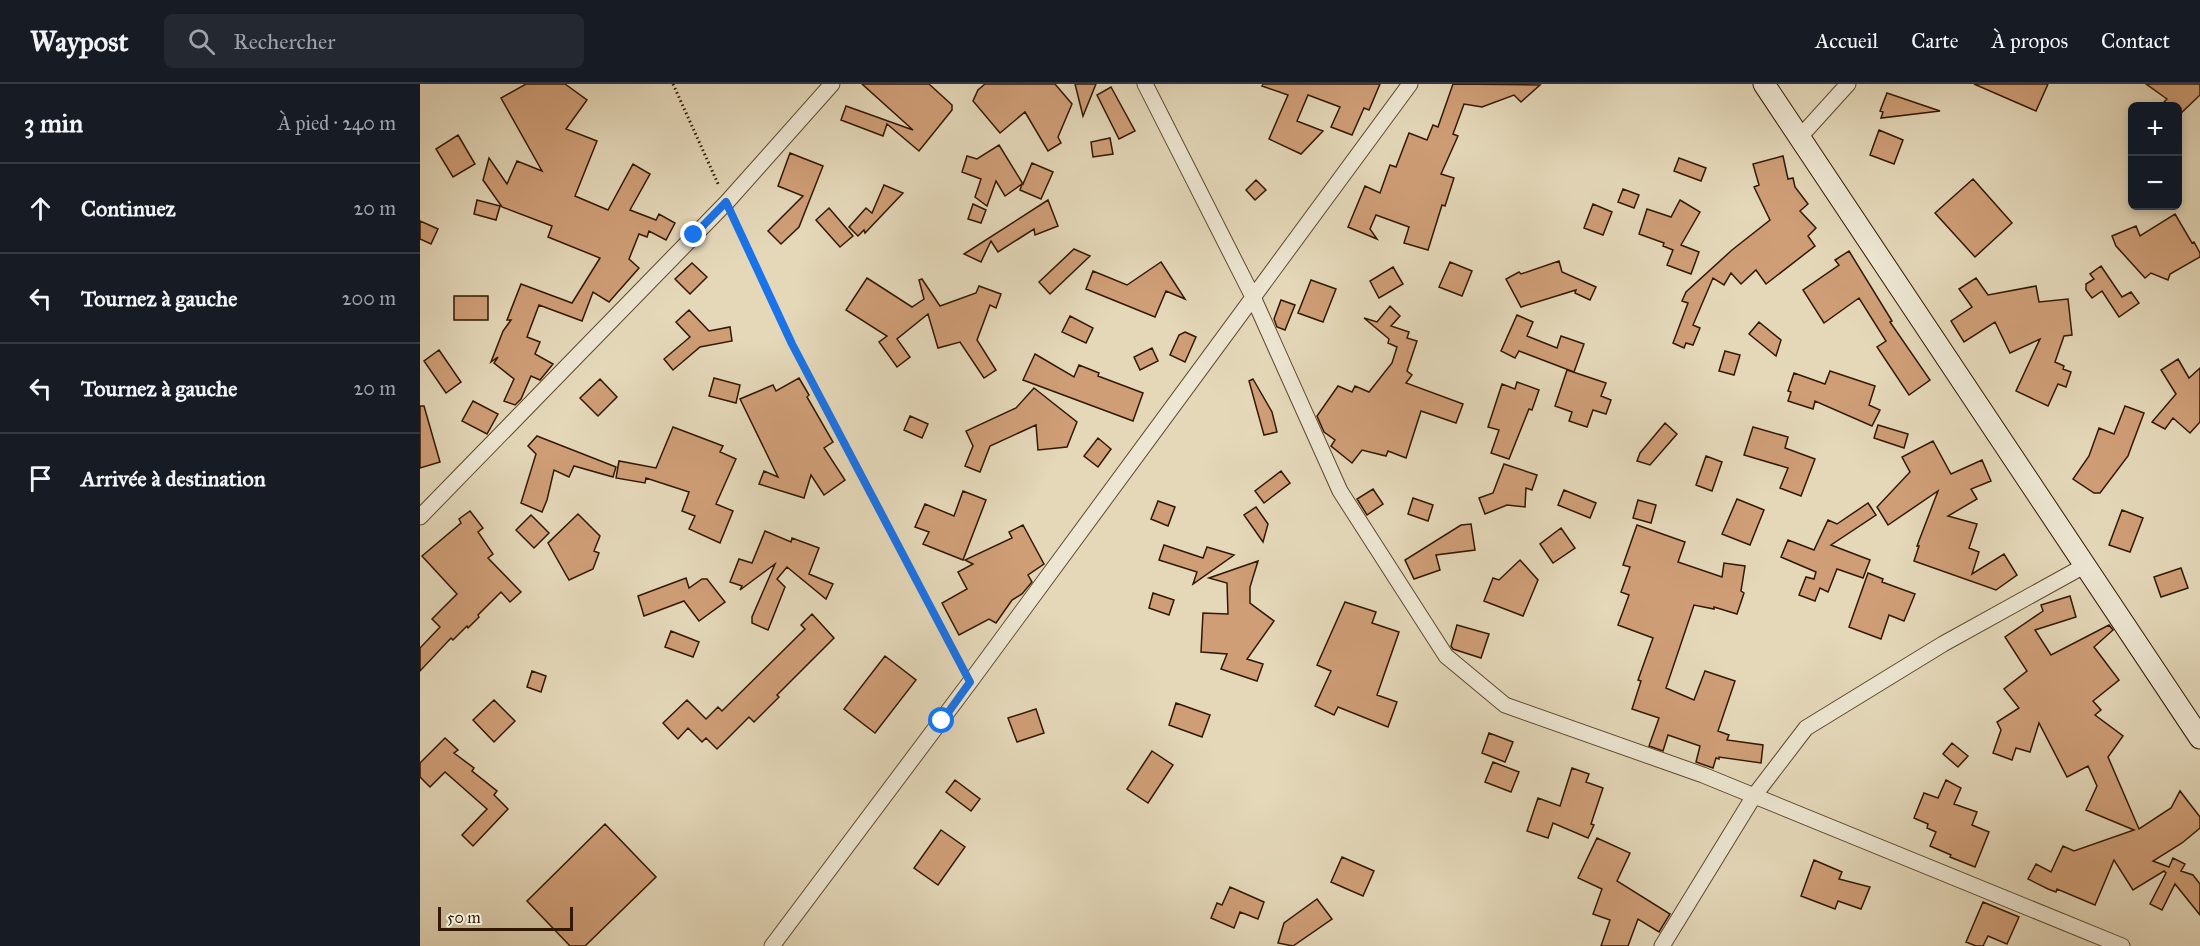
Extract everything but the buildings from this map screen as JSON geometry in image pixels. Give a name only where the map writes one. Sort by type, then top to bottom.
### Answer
[{"type":"main road","points":[[1764,84],[2200,738]]},
{"type":"street","points":[[420,517],[726,202],[832,84]]},
{"type":"street","points":[[1145,84],[1253,297],[1340,491],[1446,656],[1505,705],[1703,775],[2122,946]]},
{"type":"street","points":[[772,946],[970,682],[1410,84]]},
{"type":"street","points":[[1799,138],[1848,84]]},
{"type":"street","points":[[1662,946],[1754,796],[1806,728],[1944,644],[2084,566]]},
{"type":"path","points":[[673,84],[792,344],[970,682]]},
{"type":"route","points":[[694,235],[726,202],[792,344],[970,682],[942,721]]}]
